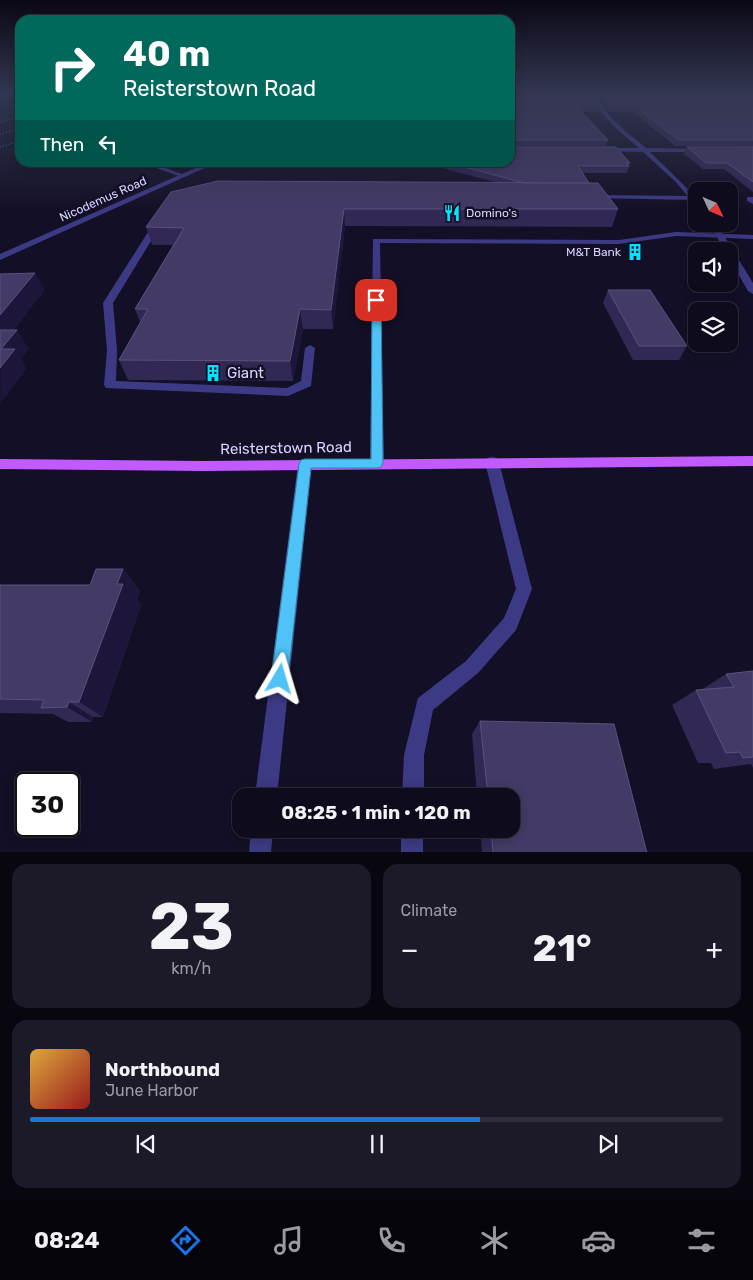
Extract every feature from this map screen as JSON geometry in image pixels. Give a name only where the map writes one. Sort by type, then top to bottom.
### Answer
[{"type":"main road","name":"Reisterstown Road","points":[[0,464],[204,466],[753,461]]},
{"type":"street","points":[[625,133],[688,193]]},
{"type":"street","points":[[595,150],[707,150]]},
{"type":"street","points":[[157,167],[184,176]]},
{"type":"street","name":"Nicodemus Road","points":[[0,257],[203,167]]},
{"type":"street","points":[[581,196],[688,200]]},
{"type":"street","points":[[162,217],[108,303],[112,350],[110,385],[288,392],[307,383],[310,348]]},
{"type":"street","points":[[719,232],[753,291]]},
{"type":"street","points":[[377,463],[376,241],[619,242],[670,234],[753,237]]},
{"type":"street","points":[[413,788],[414,755],[425,705],[472,666],[510,624],[524,589],[492,462]]},
{"type":"street","points":[[267,788],[305,464]]},
{"type":"street","points":[[260,852],[261,838]]},
{"type":"street","points":[[412,838],[412,852]]},
{"type":"path","points":[[0,147],[15,142]]},
{"type":"building","points":[[515,133],[601,133],[608,140],[515,140]]},
{"type":"building","points":[[669,133],[753,133],[753,140],[678,140]]},
{"type":"building","points":[[515,147],[616,147],[630,163],[626,163],[629,166],[578,166],[589,183],[524,183],[465,167],[515,167]]},
{"type":"building","points":[[687,147],[753,147],[753,182],[727,163],[706,163]]},
{"type":"building","points":[[218,181],[598,183],[618,209],[344,209],[331,310],[300,309],[290,361],[119,360],[148,309],[135,309],[184,228],[146,227],[171,192]]},
{"type":"building","points":[[35,273],[0,315],[0,274]]},
{"type":"building","points":[[608,290],[650,290],[687,346],[639,346]]},
{"type":"building","points":[[0,330],[17,330],[1,349],[15,349],[0,368]]},
{"type":"building","points":[[96,569],[123,569],[117,584],[123,584],[79,702],[69,702],[67,707],[41,708],[44,700],[0,699],[0,585],[90,585]]},
{"type":"building","points":[[753,671],[753,757],[743,758],[740,752],[726,753],[696,690],[734,687],[726,674]]},
{"type":"building","points":[[480,721],[614,724],[647,852],[493,852],[492,838],[520,838],[520,788],[487,788]]},
{"type":"place","name":"Domino's","points":[[452,213]]},
{"type":"place","name":"M&T Bank","points":[[635,252]]},
{"type":"place","name":"Giant","points":[[213,373]]},
{"type":"route","points":[[280,679],[305,464],[377,463],[376,300]]}]
